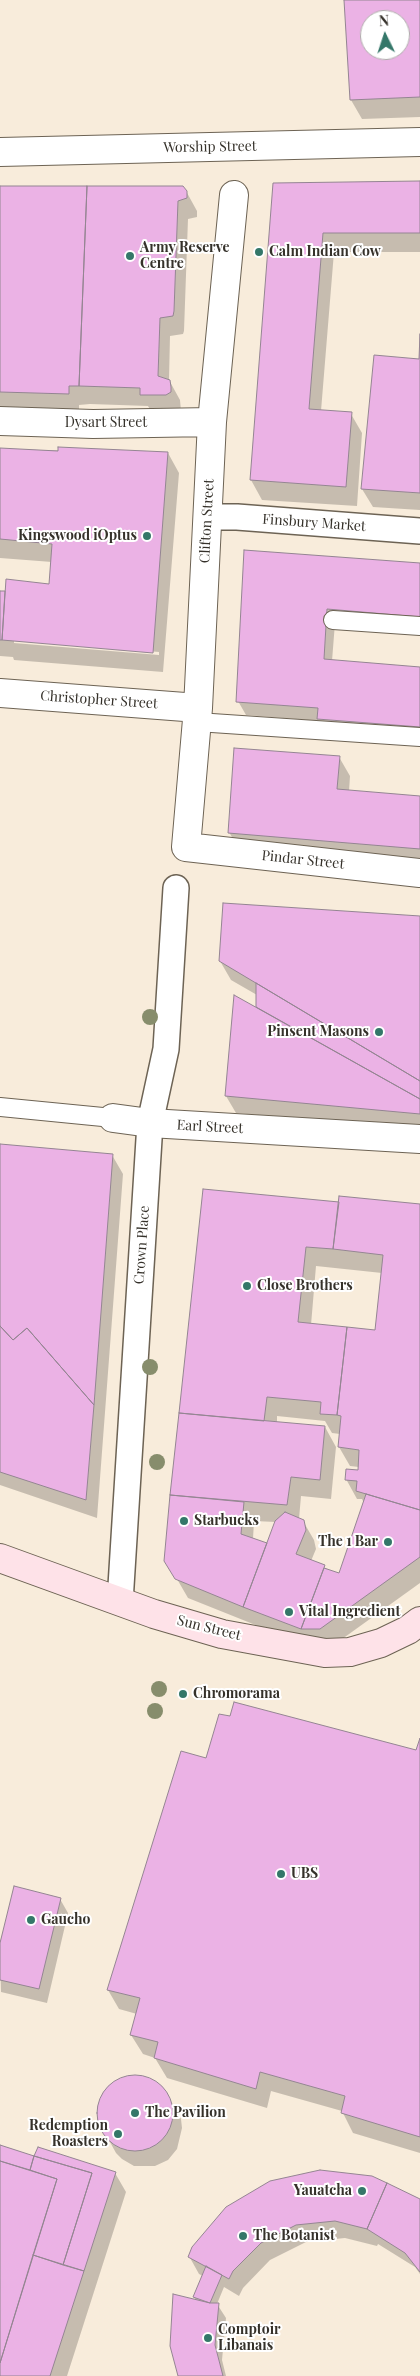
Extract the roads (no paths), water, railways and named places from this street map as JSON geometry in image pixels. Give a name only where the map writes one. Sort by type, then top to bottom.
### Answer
[{"type":"main road","name":"Sun Street","points":[[0,1558],[120,1602],[222,1634],[325,1653],[350,1652],[381,1643],[408,1630],[420,1621]]},
{"type":"street","name":"Worship Street","points":[[0,152],[420,142]]},
{"type":"street","name":"Clifton Street","points":[[186,847],[197,715],[212,422],[234,195]]},
{"type":"street","name":"Dysart Street","points":[[0,421],[92,424],[212,422]]},
{"type":"street","name":"Finsbury Market","points":[[207,517],[237,517],[420,531]]},
{"type":"street","name":"Christopher Street","points":[[0,693],[197,715]]},
{"type":"street","name":"Pindar Street","points":[[186,847],[420,873]]},
{"type":"street","name":"Crown Place","points":[[120,1602],[150,1124],[166,1049],[176,888]]},
{"type":"street","name":"Earl Street","points":[[113,1118],[150,1124],[420,1139]]},
{"type":"lane","points":[[333,620],[420,626]]},
{"type":"lane","points":[[197,715],[420,737]]},
{"type":"lane","name":"Earl Street","points":[[0,1108],[113,1118]]},
{"type":"place","name":"Calm Indian Cow","points":[[259,252]]},
{"type":"place","name":"Army Reserve Centre","points":[[130,256]]},
{"type":"place","name":"Kingswood iOptus","points":[[147,536]]},
{"type":"place","name":"Pinsent Masons","points":[[379,1032]]},
{"type":"place","name":"Close Brothers","points":[[247,1286]]},
{"type":"place","name":"Starbucks","points":[[184,1521]]},
{"type":"place","name":"The 1 Bar","points":[[388,1542]]},
{"type":"place","name":"Vital Ingredient","points":[[289,1612]]},
{"type":"place","name":"Chromorama","points":[[183,1694]]},
{"type":"place","name":"UBS","points":[[281,1874]]},
{"type":"place","name":"Gaucho","points":[[31,1920]]},
{"type":"place","name":"The Pavilion","points":[[135,2113]]},
{"type":"place","name":"Redemption Roasters","points":[[118,2134]]},
{"type":"place","name":"Yauatcha","points":[[362,2191]]},
{"type":"place","name":"The Botanist","points":[[243,2236]]},
{"type":"place","name":"Comptoir Libanais","points":[[208,2338]]}]
